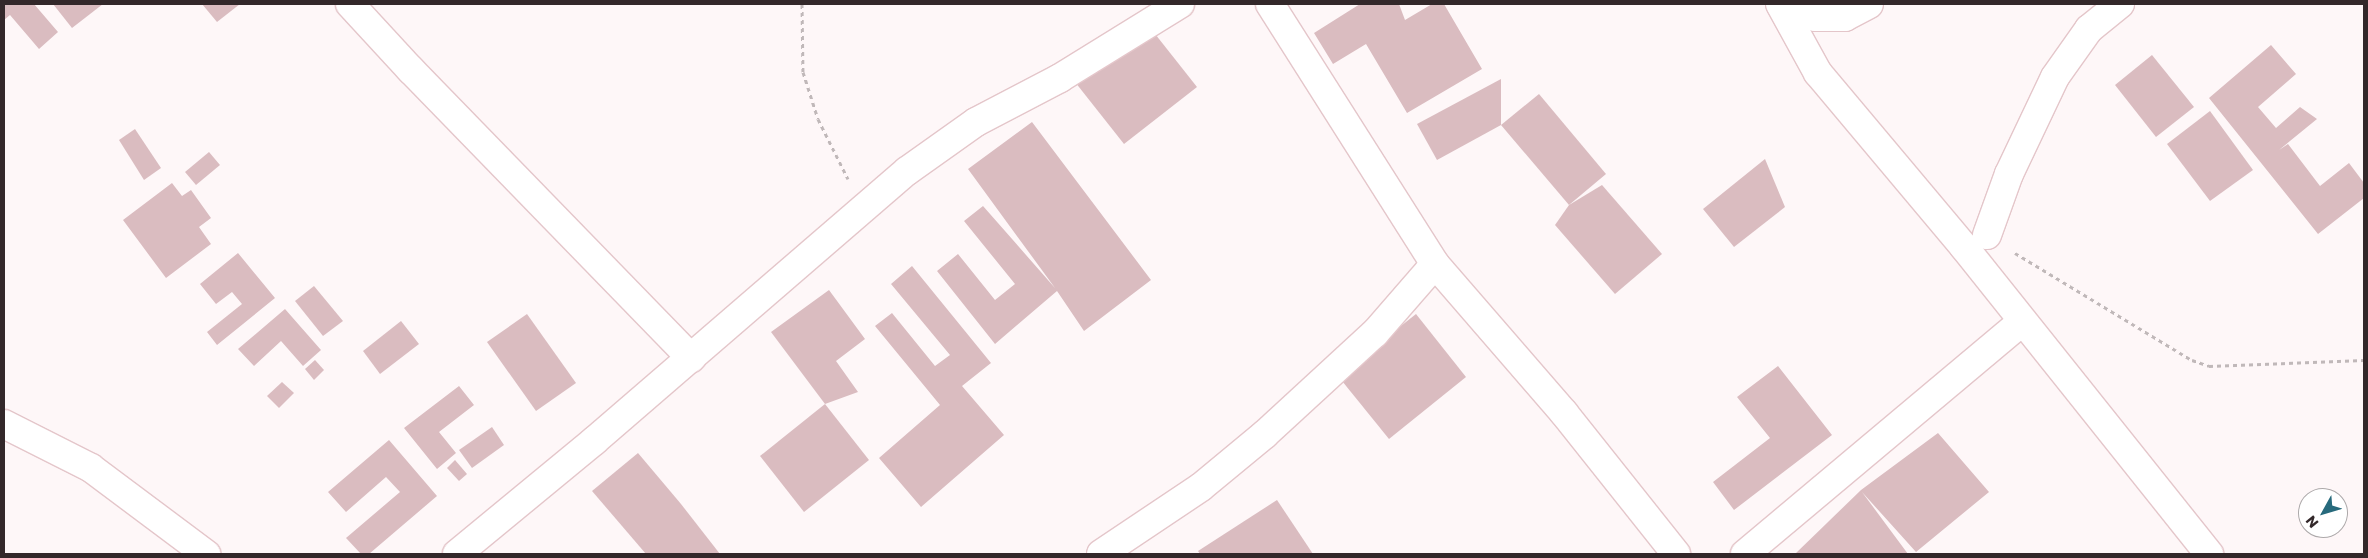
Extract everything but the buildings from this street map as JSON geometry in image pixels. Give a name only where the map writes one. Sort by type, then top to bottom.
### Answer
[{"type":"street","points":[[350,4],[411,70],[691,358]]},
{"type":"street","points":[[457,554],[691,358],[908,171],[976,122],[1060,78],[1180,4]]},
{"type":"street","points":[[1270,4],[1436,264],[1564,414],[1676,554]]},
{"type":"street","points":[[1780,4],[1815,17],[1845,17],[1869,4]]},
{"type":"street","points":[[1780,4],[1818,73],[1964,247],[2021,322],[2209,554]]},
{"type":"street","points":[[1987,235],[2009,174],[2055,77],[2089,28],[2120,4]]},
{"type":"street","points":[[1102,554],[1201,487],[1265,434],[1375,333],[1436,264]]},
{"type":"street","points":[[1745,554],[2021,322]]},
{"type":"street","points":[[4,424],[91,468],[206,554]]},
{"type":"path","points":[[802,4],[803,72],[822,127],[842,169],[866,207]]},
{"type":"path","points":[[1987,235],[2192,360],[2209,366],[2364,360]]}]
